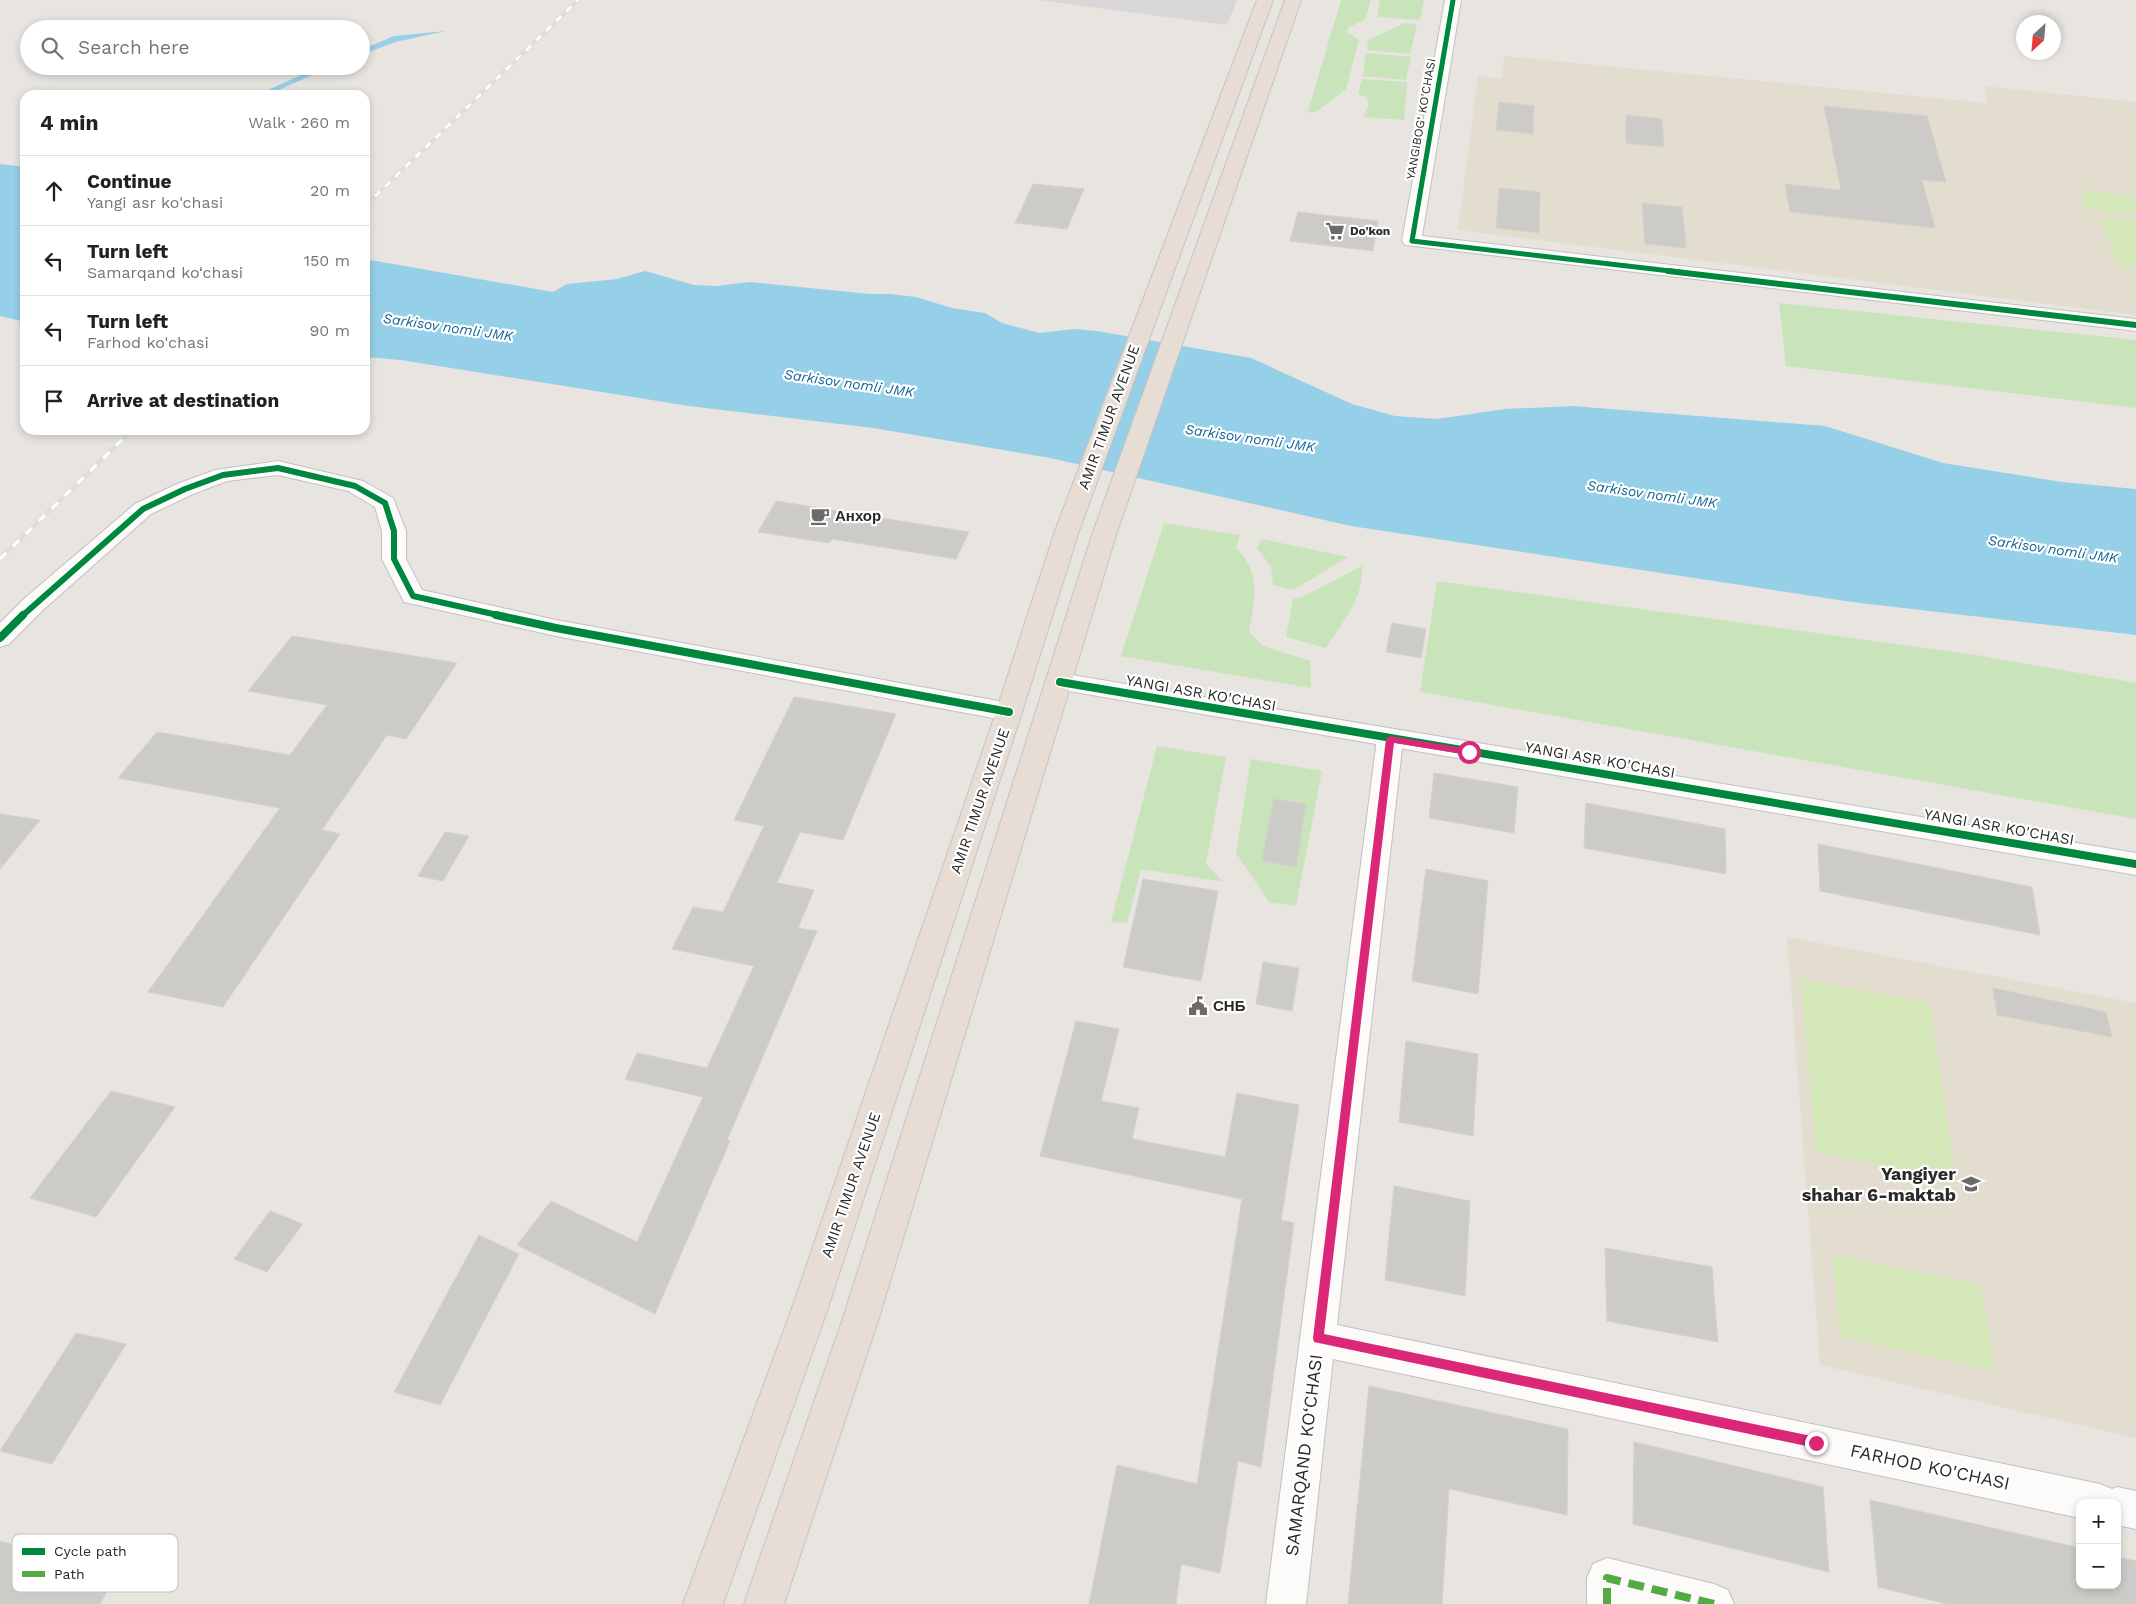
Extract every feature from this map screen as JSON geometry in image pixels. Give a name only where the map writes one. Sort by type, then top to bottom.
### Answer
[{"type":"highway","name":"AMIR TIMUR AVENUE","points":[[703,1604],[808,1311],[1009,712],[1067,531],[1265,0]]},
{"type":"highway","points":[[764,1604],[860,1321],[1060,682],[1104,535],[1293,0]]},
{"type":"street","name":"YANGIBOG‘ KO'CHASI","points":[[1453,0],[1412,241],[2136,325]]},
{"type":"street","points":[[0,638],[34,604],[143,509],[185,489],[223,475],[278,468],[355,486],[385,503],[394,531],[394,559],[413,596],[556,628],[1009,712]]},
{"type":"street","name":"YANGI ASR KO'CHASI","points":[[1060,682],[2136,864]]},
{"type":"street","name":"SAMARQAND KO‘CHASI","points":[[1286,1604],[1390,739]]},
{"type":"street","name":"FARHOD KO'CHASI","points":[[1318,1338],[2081,1499]]},
{"type":"street","points":[[2121,1507],[2136,1510]]},
{"type":"street","points":[[1607,1604],[1606,1578],[1714,1604]]},
{"type":"shaded area","points":[[1037,0],[1237,0],[1227,25]]},
{"type":"shaded area","points":[[1504,56],[1987,103],[1985,86],[2136,102],[2136,315],[1458,230],[1478,76],[1502,79]]},
{"type":"shaded area","name":"Yangiyer shahar 6-maktab","points":[[1787,937],[2136,1003],[2136,1438],[1820,1365]]},
{"type":"green space","points":[[1341,0],[1371,0],[1365,19],[1348,28],[1348,33],[1359,40],[1346,89],[1317,111],[1310,113],[1308,111]]},
{"type":"green space","points":[[1380,0],[1424,0],[1420,20],[1377,17]]},
{"type":"green space","points":[[1405,23],[1417,24],[1410,54],[1367,50],[1368,40]]},
{"type":"green space","points":[[1366,53],[1411,57],[1406,80],[1363,76]]},
{"type":"green space","points":[[1362,79],[1407,82],[1404,120],[1363,117],[1369,104],[1366,97],[1358,94]]},
{"type":"green space","points":[[2079,190],[2136,196],[2136,215],[2086,209]]},
{"type":"green space","points":[[2099,217],[2136,221],[2136,269],[2119,267]]},
{"type":"green space","points":[[1779,303],[2136,340],[2136,408],[1786,366]]},
{"type":"green space","points":[[1164,523],[1240,535],[1236,548],[1245,558],[1250,568],[1254,588],[1249,632],[1263,646],[1310,661],[1311,688],[1121,656]]},
{"type":"green space","points":[[1261,539],[1348,557],[1293,590],[1273,585],[1271,567],[1257,548]]},
{"type":"green space","points":[[1362,566],[1360,589],[1356,599],[1326,648],[1286,637],[1293,599],[1302,597]]},
{"type":"green space","points":[[1437,581],[1976,655],[2136,683],[2136,819],[1420,692]]},
{"type":"green space","points":[[1157,746],[1226,757],[1206,864],[1223,882],[1141,869],[1127,923],[1111,922]]},
{"type":"green space","points":[[1251,759],[1322,771],[1296,906],[1269,902],[1236,853]]},
{"type":"green space","points":[[1801,979],[1930,1003],[1956,1180],[1816,1152]]},
{"type":"green space","points":[[1833,1255],[1981,1285],[1995,1370],[1840,1337]]},
{"type":"water","points":[[446,31],[395,42],[370,52],[370,46],[394,36]]},
{"type":"water","points":[[301,75],[313,75],[278,90],[268,90]]},
{"type":"water","points":[[0,164],[20,166],[20,321],[0,316]]},
{"type":"water","name":"Sarkisov nomli JMK","points":[[370,260],[553,292],[567,284],[617,279],[645,271],[694,285],[717,286],[750,282],[916,297],[952,308],[985,313],[1002,323],[1039,333],[1074,329],[1097,331],[1251,358],[1352,404],[1395,416],[1437,419],[1505,409],[1572,406],[1825,426],[1943,463],[2062,482],[2136,489],[2136,635],[1852,602],[1351,526],[1050,458],[873,428],[689,406],[401,360],[370,357]]},
{"type":"building","points":[[1499,102],[1534,106],[1533,134],[1496,130]]},
{"type":"building","points":[[1824,106],[1927,116],[1946,182],[1922,180],[1935,228],[1790,212],[1785,184],[1841,190]]},
{"type":"building","points":[[1626,115],[1662,119],[1664,147],[1626,143]]},
{"type":"building","points":[[1033,184],[1084,189],[1067,229],[1015,223]]},
{"type":"building","points":[[1499,188],[1540,192],[1539,233],[1496,228]]},
{"type":"building","points":[[1642,203],[1682,207],[1686,248],[1645,244]]},
{"type":"building","name":"Do'kon","points":[[1298,212],[1378,221],[1373,251],[1290,241]]},
{"type":"building","name":"Анхор","points":[[776,501],[969,532],[956,559],[832,539],[829,543],[758,532]]},
{"type":"building","points":[[1392,623],[1426,629],[1421,658],[1386,652]]},
{"type":"building","points":[[292,636],[457,663],[406,739],[387,735],[322,830],[340,834],[223,1007],[148,992],[280,808],[118,778],[157,732],[290,755],[327,705],[248,691]]},
{"type":"building","points":[[794,697],[896,714],[843,840],[800,832],[777,883],[814,890],[798,928],[817,931],[727,1140],[730,1141],[655,1314],[517,1245],[551,1201],[637,1242],[703,1097],[625,1079],[637,1053],[707,1068],[754,966],[672,949],[693,907],[723,912],[764,826],[734,820]]},
{"type":"building","points":[[1434,773],[1518,787],[1514,833],[1429,818]]},
{"type":"building","points":[[1274,799],[1306,804],[1296,867],[1262,861]]},
{"type":"building","points":[[1586,803],[1725,829],[1726,874],[1584,848]]},
{"type":"building","points":[[0,814],[40,820],[0,869]]},
{"type":"building","points":[[445,832],[469,836],[443,881],[418,876]]},
{"type":"building","points":[[1818,844],[2032,887],[2040,935],[1820,891]]},
{"type":"building","points":[[1426,869],[1488,881],[1478,994],[1412,981]]},
{"type":"building","points":[[1143,879],[1218,891],[1201,981],[1123,967]]},
{"type":"building","points":[[1263,962],[1299,968],[1292,1011],[1256,1004]]},
{"type":"building","points":[[1993,988],[2106,1012],[2112,1037],[1997,1015]]},
{"type":"building","points":[[1076,1021],[1119,1029],[1101,1101],[1139,1108],[1132,1139],[1225,1157],[1237,1093],[1299,1105],[1281,1220],[1294,1223],[1261,1467],[1238,1461],[1220,1573],[1181,1564],[1176,1604],[1089,1604],[1117,1465],[1197,1484],[1242,1199],[1040,1156]]},
{"type":"building","points":[[1406,1041],[1478,1054],[1473,1136],[1399,1122]]},
{"type":"building","points":[[111,1091],[175,1107],[96,1217],[30,1198]]},
{"type":"building","points":[[1394,1186],[1470,1201],[1465,1296],[1385,1280]]},
{"type":"building","points":[[270,1211],[303,1224],[267,1272],[234,1259]]},
{"type":"building","points":[[479,1235],[519,1254],[440,1405],[394,1392]]},
{"type":"building","points":[[1605,1248],[1712,1267],[1718,1342],[1607,1321]]},
{"type":"building","points":[[76,1333],[126,1344],[52,1464],[0,1451]]},
{"type":"building","points":[[1369,1386],[1568,1429],[1567,1515],[1449,1489],[1442,1604],[1348,1604]]},
{"type":"building","points":[[1634,1442],[1823,1487],[1829,1572],[1633,1524]]},
{"type":"building","points":[[1870,1500],[2076,1547],[2076,1589],[2121,1589],[2121,1558],[2136,1561],[2136,1604],[1947,1604],[1878,1587]]},
{"type":"building","points":[[0,1541],[12,1545],[12,1592],[107,1592],[100,1604],[0,1604]]},
{"type":"railway","points":[[370,201],[578,0]]},
{"type":"railway","points":[[0,559],[127,435]]},
{"type":"marked path","points":[[1607,1604],[1607,1578],[1714,1604]]},
{"type":"cycle path","points":[[1453,0],[1412,241],[2136,325]]},
{"type":"cycle path","points":[[0,638],[34,604],[143,509],[185,489],[223,475],[278,468],[355,486],[385,503],[394,531],[394,559],[413,596],[556,628],[1009,712]]},
{"type":"cycle path","points":[[1060,682],[2136,864]]},
{"type":"place","name":"Do'kon","points":[[1335,231]]},
{"type":"place","name":"Анхор","points":[[820,516]]},
{"type":"place","name":"СНБ","points":[[1198,1006]]},
{"type":"place","name":"Yangiyer shahar 6-maktab","points":[[1971,1184]]},
{"type":"route","points":[[1469,752],[1390,739],[1318,1338],[1816,1443]]}]
